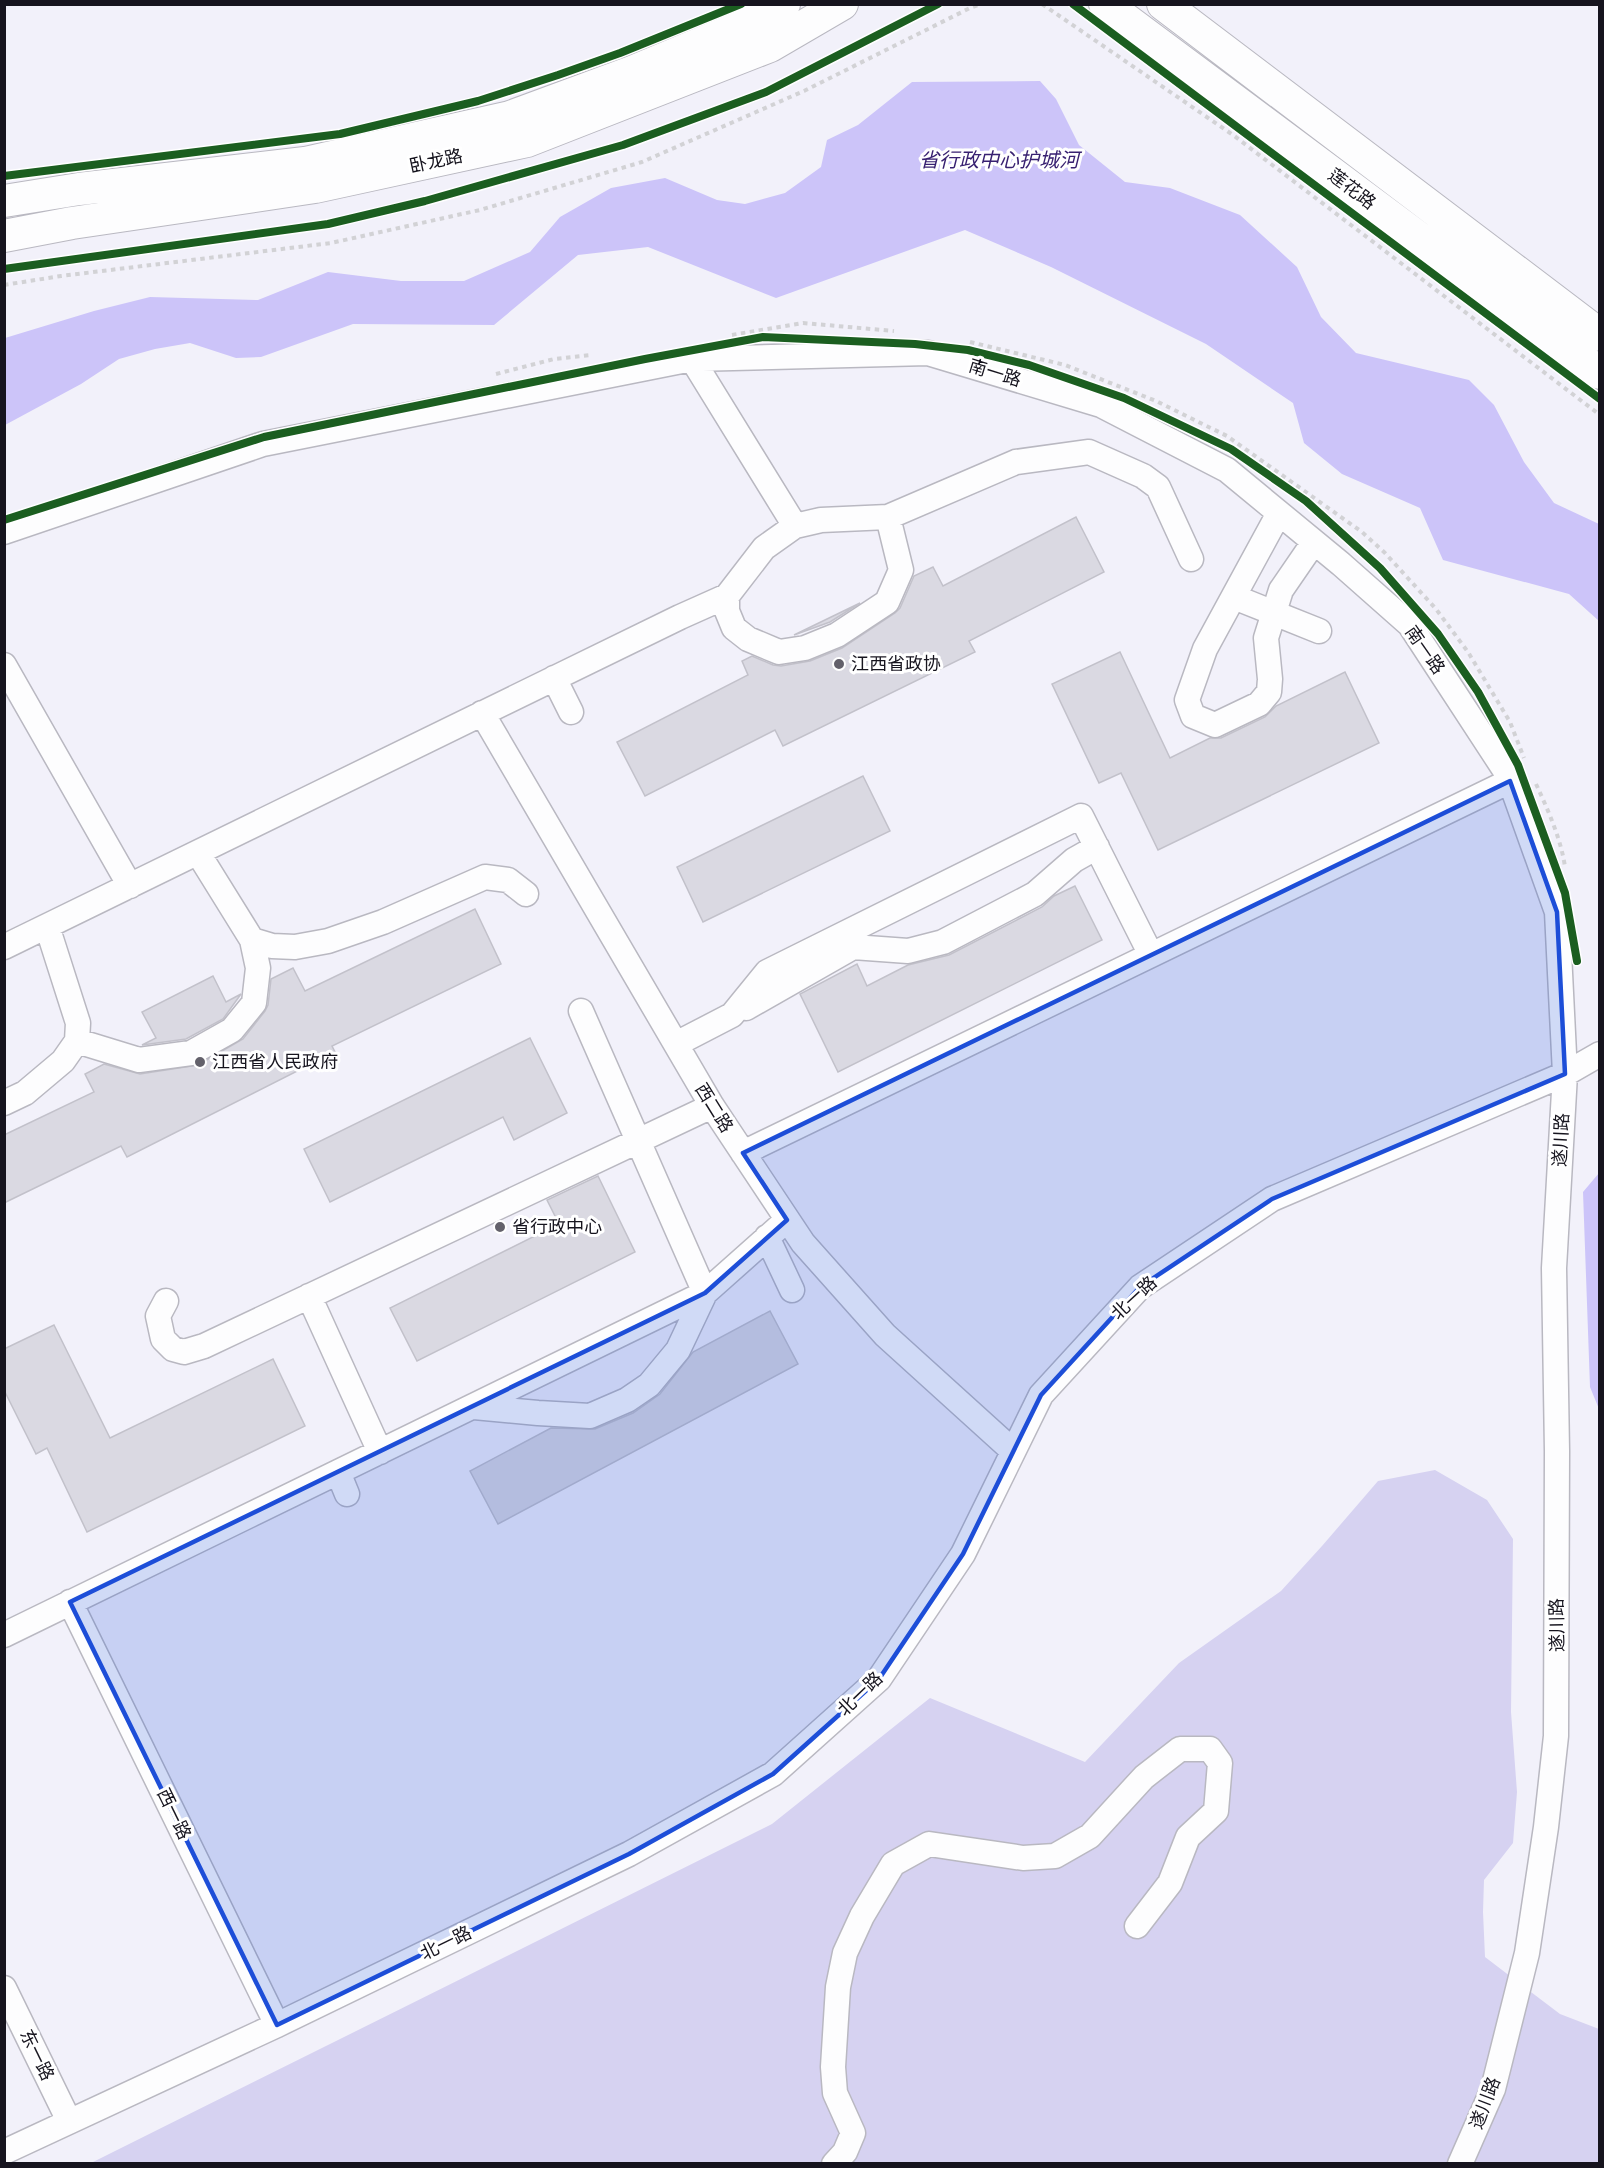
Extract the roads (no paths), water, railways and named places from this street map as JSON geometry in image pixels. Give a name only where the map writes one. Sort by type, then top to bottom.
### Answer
[{"type":"main road","name":"卧龙路","points":[[4,201],[79,189],[305,163],[510,117],[643,68],[742,26],[783,4]]},
{"type":"main road","name":"卧龙路","points":[[4,236],[72,223],[315,187],[527,141],[770,46],[842,4]]},
{"type":"main road","name":"莲花路","points":[[1105,4],[1599,373]]},
{"type":"main road","name":"莲花路","points":[[1163,4],[1599,335]]},
{"type":"street","name":"南一路","points":[[4,532],[263,444],[692,359],[928,353],[1101,405],[1227,470],[1410,625],[1523,774],[1557,912],[1565,1074]]},
{"type":"street","points":[[692,359],[795,526]]},
{"type":"street","points":[[4,947],[554,678],[728,596],[764,548],[795,526],[820,520],[888,517],[1016,462],[1089,452],[1143,476],[1158,487],[1191,559]]},
{"type":"street","points":[[1279,513],[1205,650],[1187,700],[1193,716],[1215,725],[1259,704],[1269,692],[1266,638],[1281,590],[1314,542]]},
{"type":"street","points":[[728,596],[728,612],[734,628],[748,639],[779,652],[805,648],[837,635],[887,602],[901,570],[888,517]]},
{"type":"street","points":[[1234,597],[1319,631]]},
{"type":"street","points":[[4,665],[129,886]]},
{"type":"street","points":[[554,678],[571,712]]},
{"type":"street","name":"西二路","points":[[482,713],[712,1107],[803,1244],[885,1335],[1013,1451]]},
{"type":"street","points":[[743,1153],[1523,774]]},
{"type":"street","points":[[732,1015],[768,972],[1081,816],[1151,955]]},
{"type":"street","points":[[676,1044],[854,946],[908,951],[943,942],[1035,894],[1074,860],[1097,847]]},
{"type":"street","points":[[77,1041],[139,1060],[191,1053],[232,1030],[254,1003],[258,968],[252,940],[198,853]]},
{"type":"street","points":[[252,940],[272,946],[295,947],[328,941],[383,922],[485,877],[508,880],[526,894]]},
{"type":"street","points":[[4,1103],[25,1093],[63,1061],[77,1041],[78,1023],[47,926]]},
{"type":"street","points":[[473,1406],[590,1416],[627,1400],[649,1385],[678,1350],[705,1293],[580,1011]]},
{"type":"street","name":"北一路","points":[[4,2152],[277,2025],[629,1854],[772,1774],[879,1679],[963,1554],[1041,1395],[1140,1287],[1272,1199],[1565,1074],[1599,1054]]},
{"type":"street","name":"遂川路","points":[[1460,2163],[1493,2089],[1527,1953],[1546,1827],[1556,1736],[1557,1451],[1554,1268],[1565,1074]]},
{"type":"street","points":[[166,1301],[158,1316],[163,1339],[173,1349],[184,1352],[204,1346],[712,1107]]},
{"type":"street","points":[[4,1635],[705,1293],[787,1220]]},
{"type":"street","points":[[767,1237],[792,1290]]},
{"type":"street","points":[[309,1296],[380,1452]]},
{"type":"street","points":[[338,1472],[348,1494]]},
{"type":"street","name":"西一路","points":[[70,1602],[277,2025]]},
{"type":"street","points":[[834,2163],[844,2152],[854,2133],[836,2093],[833,2067],[838,1988],[845,1953],[862,1916],[893,1864],[929,1844],[1023,1858],[1055,1856],[1090,1836],[1144,1777],[1180,1749],[1210,1749],[1220,1763],[1216,1810],[1188,1837],[1170,1883],[1137,1926]]},
{"type":"street","name":"东一路","points":[[4,1988],[69,2121]]},
{"type":"water","name":"省行政中心护城河","points":[[1040,81],[1056,99],[1079,145],[1125,182],[1170,188],[1240,215],[1297,267],[1321,317],[1356,353],[1469,380],[1494,405],[1524,462],[1554,503],[1599,524],[1599,621],[1569,594],[1443,560],[1420,508],[1342,474],[1304,443],[1293,403],[1206,344],[1051,267],[965,230],[776,298],[648,247],[578,255],[494,325],[353,324],[261,357],[236,358],[190,343],[155,349],[119,359],[81,384],[5,425],[5,338],[150,297],[258,300],[328,272],[401,281],[464,281],[530,252],[560,217],[611,188],[665,178],[717,200],[745,204],[785,193],[821,167],[827,140],[858,125],[912,82]]},
{"type":"water","points":[[1599,1173],[1599,1409],[1590,1387],[1583,1192]]},
{"type":"place","name":"江西省政协","points":[[839,664]]},
{"type":"place","name":"江西省人民政府","points":[[200,1062]]},
{"type":"place","name":"省行政中心","points":[[500,1227]]}]
